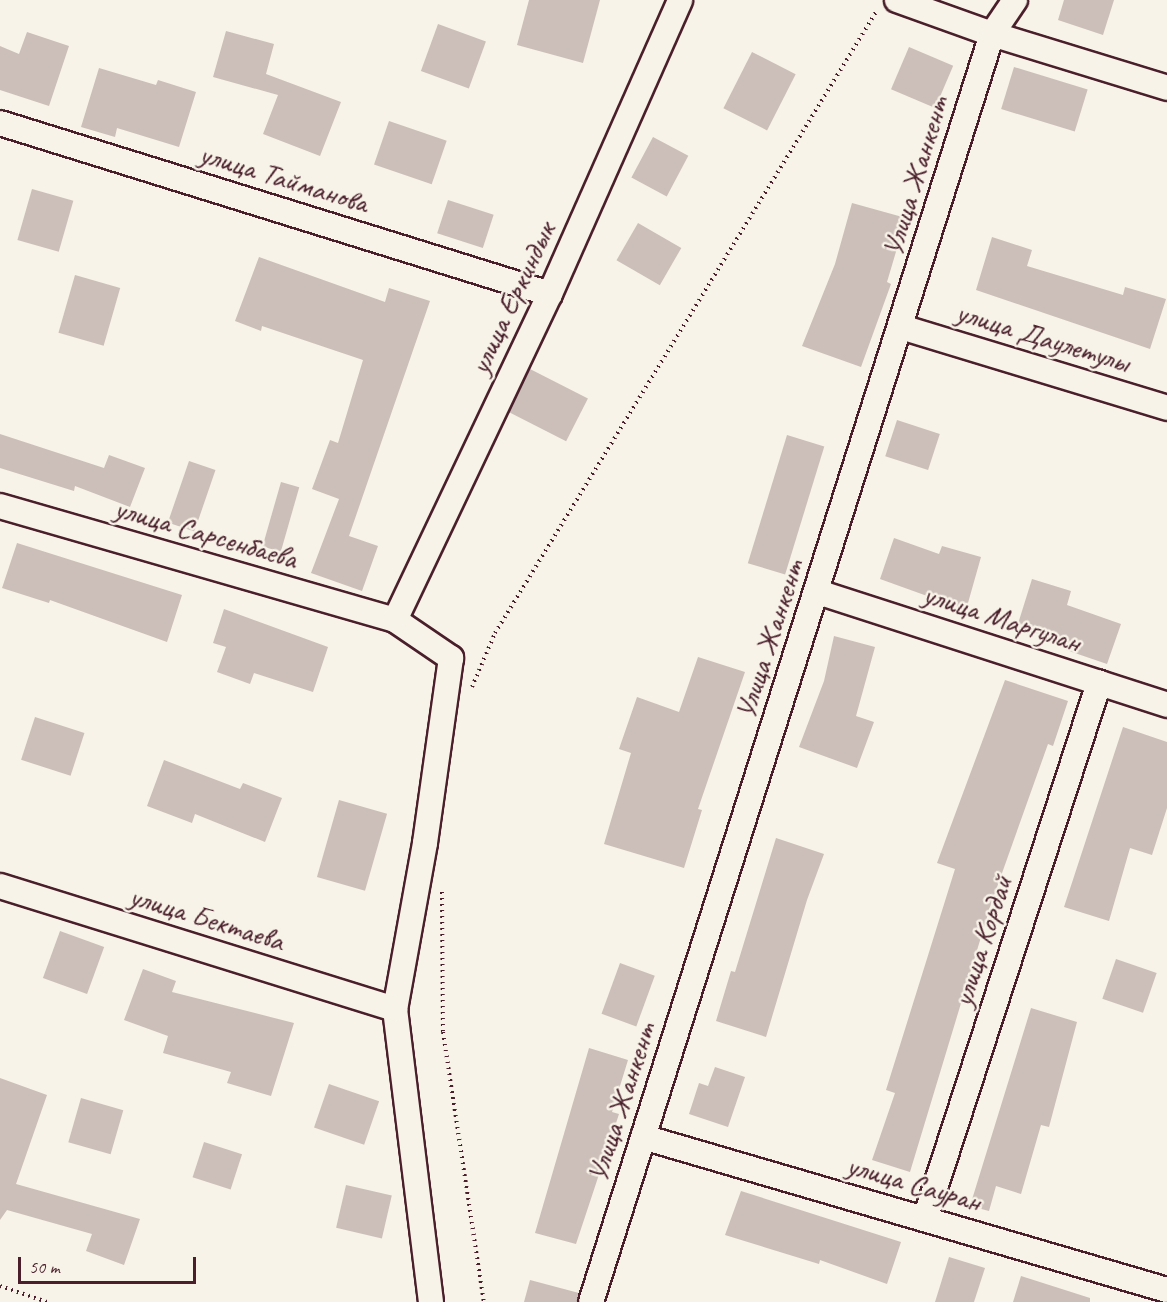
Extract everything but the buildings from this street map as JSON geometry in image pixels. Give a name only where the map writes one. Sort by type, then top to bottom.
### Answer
[{"type":"street","name":"улица Еркиндык","points":[[396,620],[550,294],[680,0]]},
{"type":"street","name":"Улица Жанкент","points":[[591,1302],[818,592],[992,34],[1015,0]]},
{"type":"street","points":[[887,5],[992,34],[1167,88]]},
{"type":"street","name":"улица Тайманова","points":[[0,123],[550,294]]},
{"type":"street","name":"улица Даулетулы","points":[[901,327],[1167,408]]},
{"type":"street","name":"улица Сарсенбаева","points":[[0,506],[396,620],[451,658],[426,843],[395,1009]]},
{"type":"street","name":"улица Маргулан","points":[[818,592],[1167,705]]},
{"type":"street","name":"улица Кордай","points":[[925,1219],[1099,683]]},
{"type":"street","name":"улица Бектаева","points":[[0,886],[395,1009]]},
{"type":"street","points":[[395,1009],[431,1302]]},
{"type":"street","name":"улица Сауран","points":[[643,1137],[1167,1290]]},
{"type":"path","points":[[468,697],[495,633],[887,5]]},
{"type":"path","points":[[442,889],[443,1032],[484,1302]]},
{"type":"path","points":[[0,1286],[47,1302]]}]
